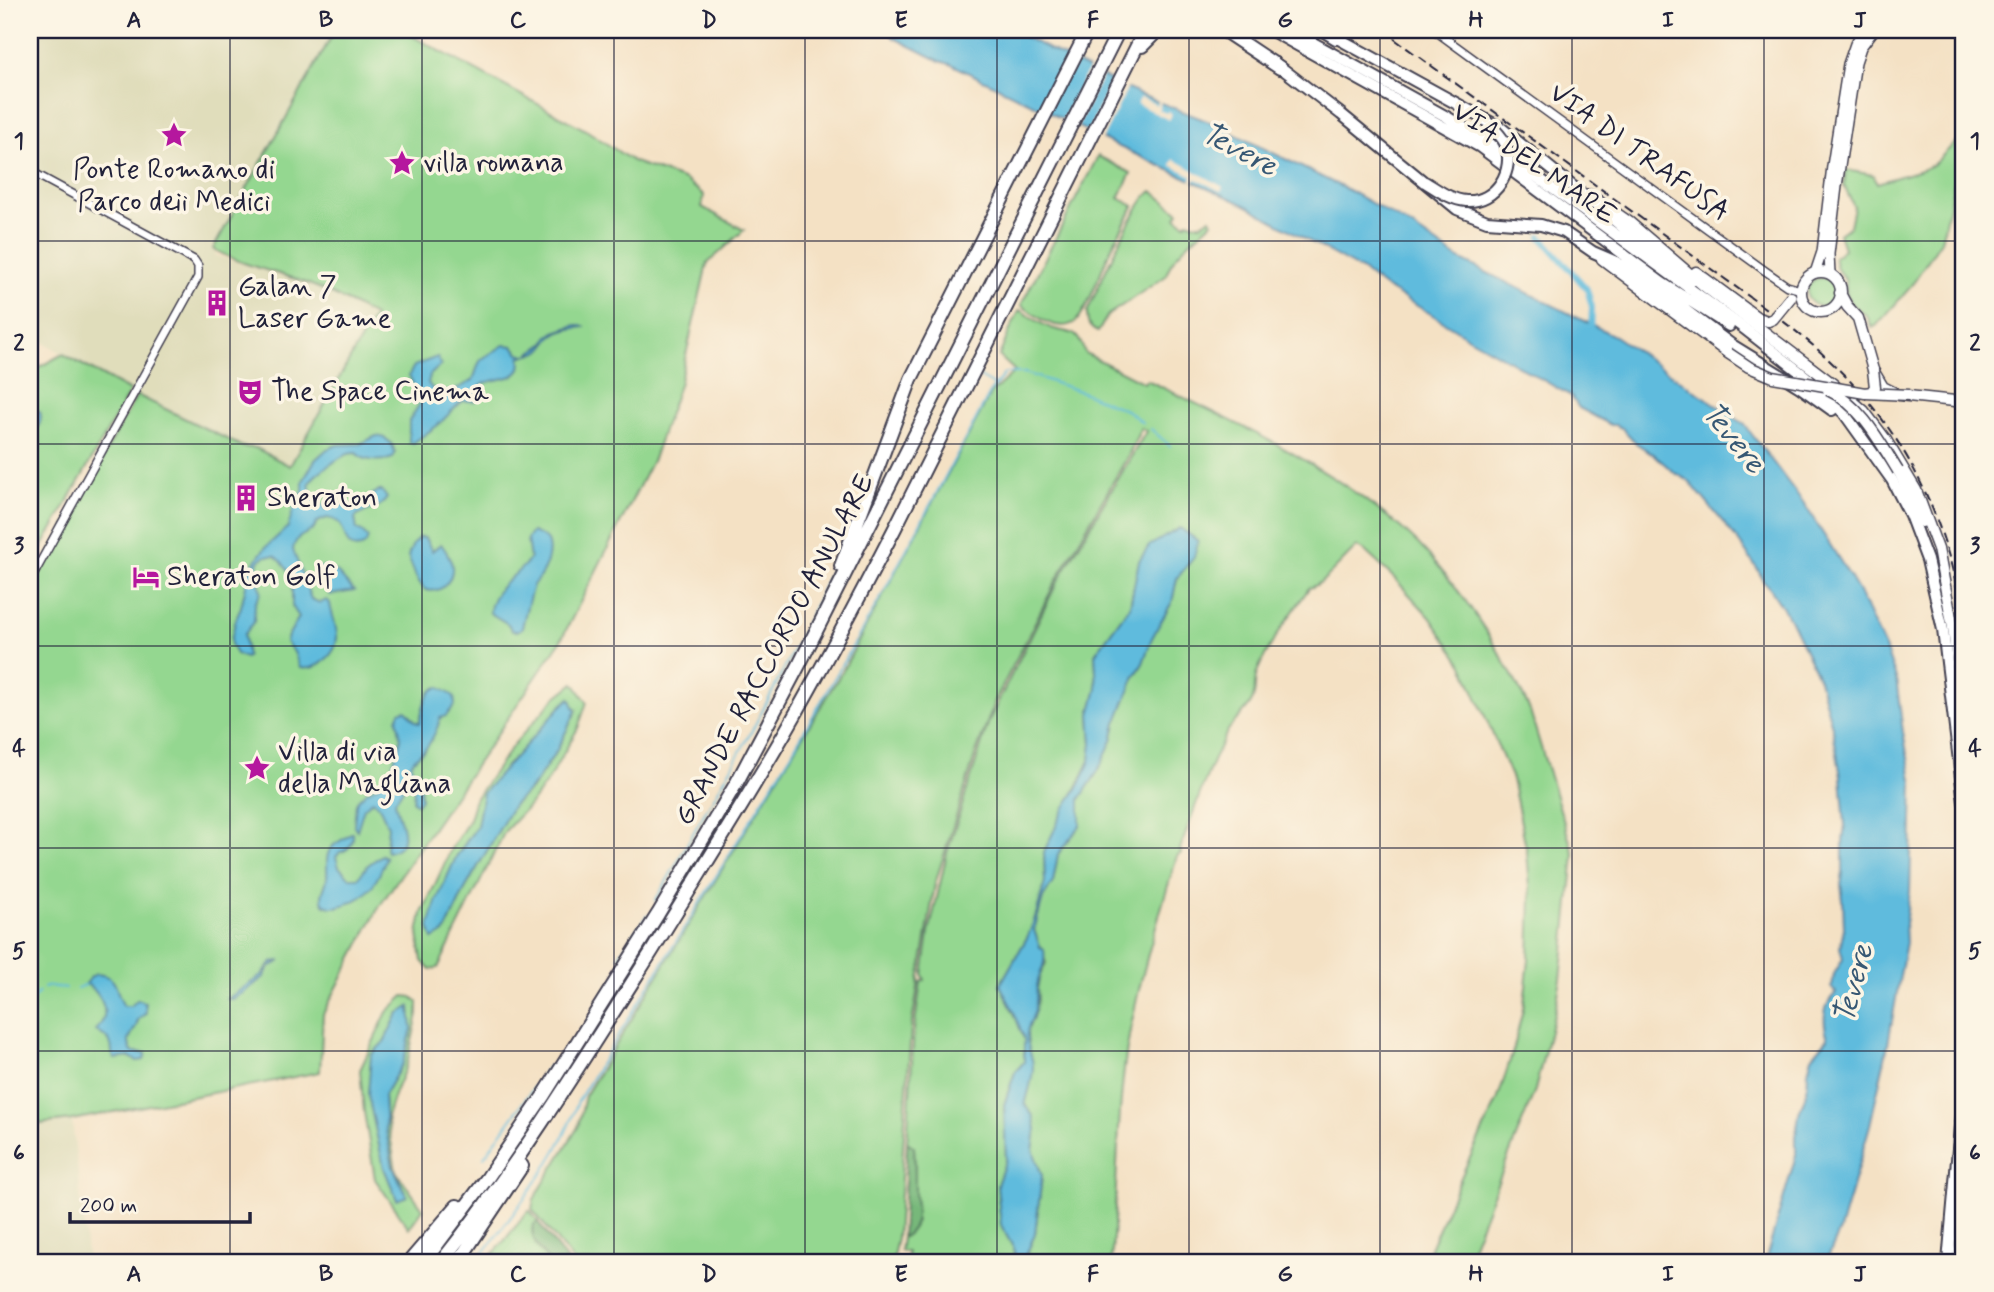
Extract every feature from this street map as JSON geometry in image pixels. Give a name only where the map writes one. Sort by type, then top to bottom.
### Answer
[{"type":"highway","points":[[822,621],[900,405],[926,348],[1088,30]]},
{"type":"highway","name":"GRANDE RACCORDO ANULARE","points":[[424,1262],[502,1157],[588,1027],[699,847],[757,746],[1119,30]]},
{"type":"highway","name":"GRANDE RACCORDO ANULARE","points":[[441,1262],[493,1194],[567,1085],[735,816],[811,688],[895,528],[1145,30]]},
{"type":"highway","points":[[1124,72],[1157,30]]},
{"type":"highway","points":[[1223,30],[1280,68]]},
{"type":"highway","points":[[1322,30],[1336,37]]},
{"type":"highway","name":"GRANDE RACCORDO ANULARE","points":[[458,1262],[527,1157],[567,1085]]},
{"type":"highway","points":[[409,1262],[502,1157]]},
{"type":"main road","points":[[1234,30],[1449,203],[1474,217],[1495,223],[1532,224],[1550,227],[1569,235],[1744,364],[1773,377],[1864,393],[1909,396]]},
{"type":"main road","name":"VIA DEL MARE","points":[[1270,30],[1480,147],[1662,283],[1728,326],[1765,346]]},
{"type":"main road","name":"VIA DEL MARE","points":[[1290,30],[1490,144],[1741,327],[1817,387],[1844,413],[1898,490],[1922,543],[1944,639],[1964,802]]},
{"type":"main road","points":[[1336,37],[1501,128],[1671,265],[1741,327]]},
{"type":"main road","points":[[1425,182],[1449,196],[1466,201],[1485,197],[1499,187],[1507,170],[1508,152],[1499,134],[1483,118]]},
{"type":"main road","points":[[1544,162],[1629,222],[1704,286],[1833,384],[1877,426],[1909,477],[1938,549],[1954,635],[1964,724]]},
{"type":"main road","points":[[1664,251],[1758,318],[1768,321],[1815,273],[1830,274],[1838,282],[1847,306],[1856,315],[1873,370],[1877,380],[1885,388],[1899,395],[1964,402]]},
{"type":"main road","points":[[1593,252],[1633,271],[1744,353],[1819,400],[1865,440]]},
{"type":"main road","points":[[1798,293],[1811,309],[1821,311],[1836,305],[1840,292]]},
{"type":"main road","points":[[1864,393],[1871,392],[1875,387],[1873,370]]},
{"type":"main road","points":[[1811,384],[1835,393],[1851,405],[1898,471],[1928,537],[1947,597]]},
{"type":"main road","points":[[1948,1262],[1964,1080]]},
{"type":"main road","points":[[1958,1262],[1964,1189]]},
{"type":"street","name":"VIA DI TRAFUSA","points":[[1434,30],[1798,293]]},
{"type":"street","points":[[1815,273],[1822,252],[1848,64],[1855,44],[1864,30]]},
{"type":"street","points":[[1830,274],[1829,254],[1837,186],[1856,62],[1861,47],[1874,30]]},
{"type":"street","points":[[30,171],[194,260],[198,266],[198,277],[30,582]]},
{"type":"shaded area","points":[[30,30],[335,30],[213,249],[217,256],[327,291],[374,318],[289,467],[256,448],[243,447],[137,395],[30,335]]},
{"type":"shaded area","points":[[72,1120],[88,1262],[30,1262],[30,1125]]},
{"type":"green space","points":[[335,30],[401,30],[586,130],[634,162],[685,180],[704,195],[702,207],[744,230],[707,264],[679,385],[653,459],[560,642],[379,907],[323,1014],[320,1072],[72,1120],[30,1125],[30,591],[137,395],[243,447],[256,448],[290,466],[374,316],[316,287],[243,263],[213,249]]},
{"type":"green space","points":[[1964,134],[1964,162],[1957,170],[1941,241],[1908,290],[1872,328],[1867,316],[1852,304],[1847,296],[1845,280],[1837,269],[1834,257],[1844,249],[1839,234],[1850,226],[1854,207],[1844,186],[1846,170],[1873,175],[1877,183],[1924,169],[1935,163]]},
{"type":"green space","points":[[1098,156],[1131,173],[1119,198],[1134,206],[1080,317],[1068,325],[1054,325],[1021,305]]},
{"type":"green space","points":[[1152,191],[1179,212],[1176,217],[1185,224],[1188,221],[1200,224],[1210,218],[1212,222],[1173,260],[1166,276],[1108,315],[1098,332],[1089,324],[1087,312],[1126,228]]},
{"type":"green space","points":[[1821,278],[1831,282],[1835,292],[1831,302],[1821,306],[1811,302],[1807,292],[1811,282]]},
{"type":"green space","points":[[1020,310],[1047,326],[1073,334],[1085,353],[1144,383],[1147,380],[1181,396],[1278,445],[1371,504],[1419,545],[1456,587],[1504,660],[1529,708],[1574,855],[1561,979],[1535,1090],[1466,1262],[1424,1262],[1497,1101],[1514,1048],[1524,1004],[1529,959],[1531,898],[1527,852],[1512,779],[1463,665],[1430,617],[1394,578],[1364,550],[1357,547],[1327,577],[1309,588],[1269,649],[1257,674],[1252,701],[1229,729],[1219,748],[1180,849],[1181,853],[1177,856],[1143,975],[1127,1048],[1111,1262],[1023,1262],[1035,1234],[1042,1176],[1033,1150],[1036,1129],[1033,1116],[1025,1105],[1033,1068],[1028,1051],[1027,1032],[1038,1000],[1040,975],[1046,963],[1034,930],[1043,898],[1053,882],[1058,854],[1080,826],[1080,799],[1098,771],[1112,740],[1116,723],[1143,663],[1151,638],[1172,602],[1177,578],[1194,557],[1180,528],[1149,547],[1139,562],[1130,606],[1095,654],[1097,689],[1090,714],[1090,761],[1044,852],[1045,882],[1036,915],[1028,936],[1000,985],[1024,1039],[1024,1062],[1015,1072],[1004,1105],[1006,1159],[997,1185],[1001,1225],[1014,1249],[1015,1262],[907,1262],[907,1252],[900,1251],[902,1238],[912,1228],[916,1218],[914,1147],[907,1142],[914,1029],[921,982],[925,980],[923,975],[929,933],[947,853],[989,721],[1058,581],[1144,435],[1146,431],[1141,428],[1128,456],[1056,581],[995,701],[935,884],[911,1029],[897,1238],[892,1262],[574,1262],[532,1209],[534,1199],[578,1127],[585,1096],[844,668],[991,393],[1015,371],[999,356]]},
{"type":"green space","points":[[63,354],[130,391],[30,569],[30,372]]},
{"type":"green space","points":[[574,683],[587,702],[578,728],[533,801],[505,831],[438,968],[430,970],[422,961],[418,934],[422,913],[452,847],[468,822],[475,799],[514,744],[555,698]],"holes":[[[576,711],[557,750],[533,787],[513,805],[465,889],[445,932],[456,857],[477,826],[506,766],[533,740]]]},
{"type":"green space","points":[[404,996],[412,997],[418,1002],[407,1064],[387,1117],[396,1171],[423,1209],[409,1228],[375,1179],[364,1112],[360,1070],[387,1012]],"holes":[[[398,1014],[403,1063],[384,1095],[386,1130],[393,1167],[407,1196],[397,1199],[384,1168],[368,1094],[372,1055],[384,1042]]]},
{"type":"green space","points":[[907,1142],[914,1147],[916,1218],[912,1228],[902,1238]]},
{"type":"green space","points":[[528,1211],[538,1222],[533,1225],[534,1241],[550,1262],[487,1262]]},
{"type":"green space","points":[[538,1222],[568,1262],[550,1262],[539,1250],[532,1231],[533,1225]]},
{"type":"water","name":"Tevere","points":[[887,30],[1011,30],[1138,94],[1212,123],[1350,191],[1411,226],[1457,258],[1615,336],[1744,424],[1803,502],[1859,592],[1896,678],[1913,784],[1906,942],[1887,1049],[1870,1125],[1840,1230],[1826,1262],[1765,1262],[1796,1155],[1799,1113],[1807,1092],[1808,1071],[1812,1057],[1828,1038],[1825,1027],[1826,1009],[1836,993],[1832,987],[1834,974],[1843,959],[1840,947],[1844,928],[1841,885],[1845,825],[1841,777],[1833,730],[1819,679],[1790,619],[1737,539],[1689,481],[1636,443],[1622,428],[1579,408],[1571,396],[1469,338],[1363,271],[1245,205],[940,61],[894,38]]},
{"type":"water","points":[[576,325],[584,327],[558,333],[540,351],[529,354],[555,332]]},
{"type":"water","points":[[504,345],[513,346],[519,353],[526,355],[520,357],[521,366],[518,371],[514,375],[482,385],[475,401],[462,401],[438,425],[413,443],[409,443],[409,421],[421,402],[409,375],[414,366],[437,357],[441,365],[430,375],[428,383],[437,391],[449,391],[473,380],[482,359]]},
{"type":"water","points":[[31,408],[40,412],[41,419],[30,434]]},
{"type":"water","points":[[376,436],[391,443],[395,453],[393,458],[373,460],[356,453],[349,454],[322,470],[310,485],[314,496],[327,509],[357,505],[382,491],[387,498],[384,502],[355,518],[357,530],[368,538],[365,545],[355,548],[351,546],[338,522],[327,518],[317,522],[313,530],[298,539],[293,550],[311,599],[320,603],[327,600],[330,603],[337,634],[333,651],[318,665],[300,668],[294,652],[286,642],[299,617],[292,606],[290,573],[275,556],[266,556],[257,565],[261,592],[255,604],[254,622],[244,635],[247,657],[236,654],[231,639],[250,568],[265,548],[288,527],[295,504],[303,492],[303,481],[315,460],[327,449],[337,445],[360,444]]},
{"type":"water","points":[[1180,528],[1198,541],[1194,557],[1177,578],[1172,602],[1135,676],[1112,740],[1098,771],[1080,799],[1080,826],[1058,854],[1053,882],[1043,898],[1034,930],[1040,947],[1044,949],[1044,960],[1037,986],[1035,1010],[1027,1031],[1033,1067],[1025,1105],[1033,1116],[1036,1129],[1033,1150],[1042,1176],[1035,1234],[1023,1262],[1015,1262],[1014,1249],[1001,1225],[997,1185],[1006,1159],[1004,1105],[1015,1072],[1024,1062],[1024,1039],[1000,985],[1028,936],[1036,915],[1045,882],[1044,852],[1090,761],[1090,714],[1097,689],[1095,654],[1130,606],[1139,561],[1149,546]]},
{"type":"water","points":[[532,532],[547,541],[547,561],[533,585],[522,628],[512,631],[508,624],[490,613],[491,604],[505,583],[530,559],[527,539]]},
{"type":"water","points":[[419,537],[425,538],[432,551],[441,544],[450,559],[450,578],[437,590],[424,589],[408,556]]},
{"type":"water","points":[[322,567],[337,572],[354,591],[330,595],[316,573],[317,569]]},
{"type":"water","points":[[438,687],[454,696],[455,705],[446,716],[440,718],[429,744],[411,764],[420,785],[421,799],[417,804],[413,801],[412,785],[407,783],[402,787],[395,801],[403,838],[396,849],[387,852],[388,826],[379,806],[373,800],[364,808],[357,830],[354,826],[356,803],[366,792],[389,776],[401,739],[397,719],[400,712],[405,710],[419,723],[427,698]]},
{"type":"water","points":[[570,698],[576,711],[557,750],[533,786],[513,805],[465,889],[445,932],[433,939],[429,927],[436,902],[456,857],[477,826],[483,793]]},
{"type":"water","points":[[351,833],[352,843],[336,857],[339,867],[350,878],[358,878],[368,865],[382,855],[386,857],[376,880],[364,895],[344,905],[329,907],[322,899],[327,880],[328,853]]},
{"type":"water","points":[[281,961],[269,967],[264,977],[246,991],[233,999],[227,999],[262,975],[272,962]]},
{"type":"water","points":[[96,974],[104,975],[113,981],[124,1006],[131,1006],[138,999],[145,1003],[146,1013],[138,1020],[129,1039],[132,1052],[146,1053],[144,1060],[137,1061],[130,1057],[115,1059],[109,1040],[96,1031],[104,1017],[103,1005],[94,990],[86,984]]},
{"type":"water","points":[[410,1007],[412,1029],[403,1063],[384,1095],[386,1130],[393,1167],[407,1196],[397,1200],[384,1168],[368,1095],[371,1055],[384,1042],[398,1014]]},
{"type":"pier","points":[[1090,66],[1104,73],[1076,130],[1061,123]]},
{"type":"pier","points":[[1114,78],[1129,85],[1101,142],[1086,135]]},
{"type":"pier","points":[[1140,97],[1157,105],[1159,99],[1161,100],[1159,110],[1172,114],[1169,120],[1137,104]]},
{"type":"pier","points":[[1174,159],[1223,187],[1221,191],[1196,179],[1190,182],[1192,176],[1171,165]]},
{"type":"waterway","points":[[1541,237],[1587,289],[1592,307],[1591,333]]},
{"type":"waterway","points":[[477,1262],[547,1165],[570,1123],[578,1101],[791,754],[882,595],[992,389],[1005,373],[1025,373],[1128,411],[1143,423]]},
{"type":"waterway","points":[[980,377],[994,385]]},
{"type":"waterway","points":[[1151,429],[1170,446]]},
{"type":"waterway","points":[[655,901],[759,717],[845,539]]},
{"type":"waterway","points":[[618,957],[647,915]]},
{"type":"waterway","points":[[77,988],[86,985]]},
{"type":"waterway","points":[[44,988],[50,986],[66,989]]},
{"type":"waterway","points":[[30,1002],[39,992]]},
{"type":"waterway","points":[[484,1157],[549,1066]]},
{"type":"railway","points":[[1382,30],[1780,319],[1851,382],[1905,453],[1925,492],[1942,533],[1964,626]]},
{"type":"place","name":"Ponte Romano di Parco deii Medici","points":[[174,135]]},
{"type":"place","name":"villa romana","points":[[402,163]]},
{"type":"place","name":"Galan 7 Laser Game","points":[[217,303]]},
{"type":"place","name":"The Space Cinema","points":[[250,392]]},
{"type":"place","name":"Sheraton","points":[[246,498]]},
{"type":"place","name":"Sheraton Golf","points":[[146,577]]},
{"type":"place","name":"Villa di via della Magliana","points":[[257,768]]}]
